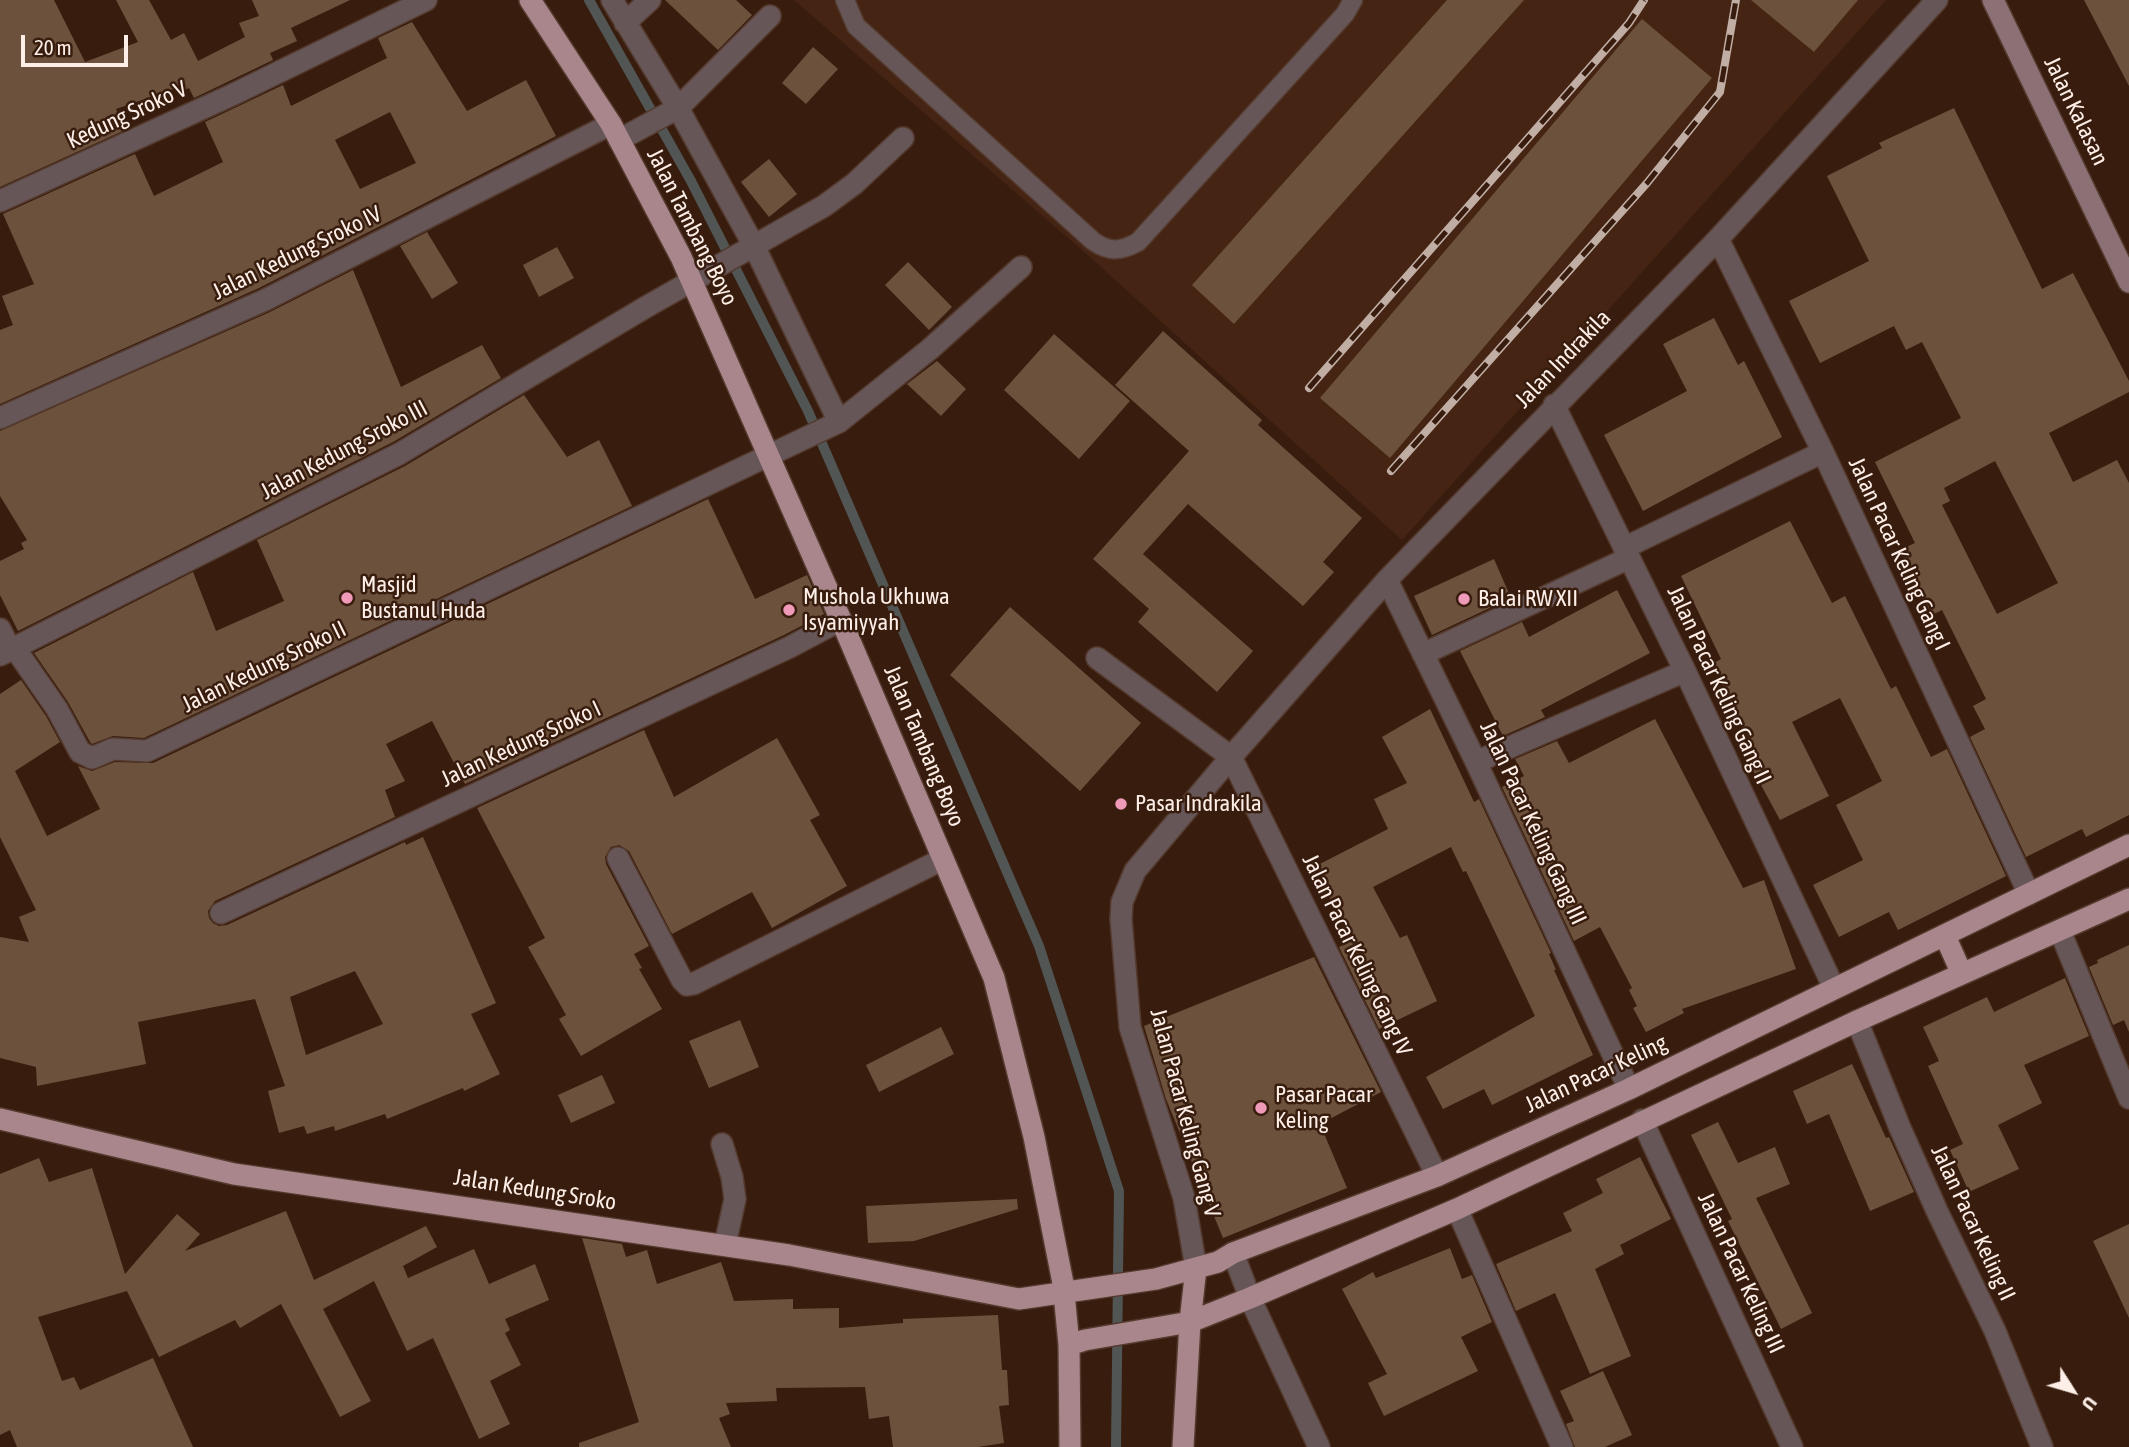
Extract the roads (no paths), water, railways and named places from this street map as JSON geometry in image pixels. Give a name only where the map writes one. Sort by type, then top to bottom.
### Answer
[{"type":"main road","name":"Jalan Tambang Boyo","points":[[530,0],[620,133],[701,277],[777,451],[841,620],[994,978],[1069,1291],[1077,1342],[1070,1447]]},
{"type":"main road","name":"Jalan Pacar Keling","points":[[1069,1291],[1150,1280],[1218,1262],[1437,1176],[1629,1089],[2129,845]]},
{"type":"main road","points":[[1077,1342],[1191,1322],[1250,1298],[1457,1209],[1642,1120],[2129,899]]},
{"type":"main road","points":[[1945,936],[1962,974]]},
{"type":"main road","name":"Jalan Kedung Sroko","points":[[0,1119],[234,1174],[789,1255],[1019,1299],[1069,1291]]},
{"type":"main road","points":[[1183,1447],[1196,1268]]},
{"type":"street","name":"Kedung Sroko V","points":[[0,201],[234,94],[426,0]]},
{"type":"street","points":[[612,0],[671,111],[750,248],[833,425]]},
{"type":"street","points":[[625,23],[650,0]]},
{"type":"street","name":"Jalan Indrakila","points":[[1231,757],[1387,580],[1717,239],[1937,0]]},
{"type":"street","name":"Jalan Kalasan","points":[[1993,0],[2129,282]]},
{"type":"street","name":"Jalan Kedung Sroko IV","points":[[0,418],[265,300],[671,111],[770,16]]},
{"type":"street","name":"Jalan Kedung Sroko III","points":[[8,650],[399,454],[824,206],[854,184],[902,138]]},
{"type":"street","name":"Jalan Pacar Keling Gang I","points":[[1717,239],[1823,452],[2029,894]]},
{"type":"street","points":[[777,451],[833,425],[930,349],[1021,267]]},
{"type":"street","name":"Jalan Pacar Keling Gang II","points":[[1554,405],[1685,671],[1835,988]]},
{"type":"street","name":"Jalan Kedung Sroko II","points":[[8,650],[57,709],[84,756],[92,758],[113,749],[147,751],[777,451]]},
{"type":"street","points":[[1423,654],[1823,452]]},
{"type":"street","name":"Jalan Pacar Keling Gang III","points":[[1387,580],[1476,762],[1629,1089]]},
{"type":"street","name":"Jalan Kedung Sroko I","points":[[221,913],[790,647],[841,620]]},
{"type":"street","points":[[0,629],[8,650]]},
{"type":"street","points":[[1097,658],[1231,757]]},
{"type":"street","points":[[1476,762],[1685,671]]},
{"type":"street","name":"Jalan Pacar Keling Gang IV","points":[[1231,757],[1437,1176]]},
{"type":"street","name":"Jalan Pacar Keling Gang V","points":[[1196,1268],[1184,1198],[1130,1027],[1122,902],[1135,871],[1231,757]]},
{"type":"street","points":[[618,858],[687,985],[693,985],[943,859]]},
{"type":"street","points":[[2060,931],[2129,1098]]},
{"type":"street","name":"Jalan Pacar Keling II","points":[[1857,1021],[1900,1128],[1994,1331],[2042,1447]]},
{"type":"street","name":"Jalan Pacar Keling III","points":[[1642,1120],[1792,1447]]},
{"type":"street","points":[[722,1144],[732,1177],[735,1199],[725,1245]]},
{"type":"street","points":[[1457,1209],[1562,1447]]},
{"type":"street","points":[[1233,1254],[1250,1298],[1319,1447]]},
{"type":"lane","points":[[845,0],[856,26],[1106,250],[1124,249],[1138,242],[1345,14],[1353,0]]},
{"type":"waterway","points":[[589,0],[691,181],[808,411],[1039,946],[1119,1191],[1116,1447]]},
{"type":"railway","points":[[1309,388],[1629,23],[1644,0]]},
{"type":"railway","points":[[1391,471],[1647,183],[1720,92],[1736,0]]},
{"type":"place","name":"Masjid Bustanul Huda","points":[[347,598]]},
{"type":"place","name":"Balai RW XII","points":[[1464,599]]},
{"type":"place","name":"Mushola Ukhuwa Isyamiyyah","points":[[789,610]]},
{"type":"place","name":"Pasar Indrakila","points":[[1121,804]]},
{"type":"place","name":"Pasar Pacar Keling","points":[[1261,1108]]}]
